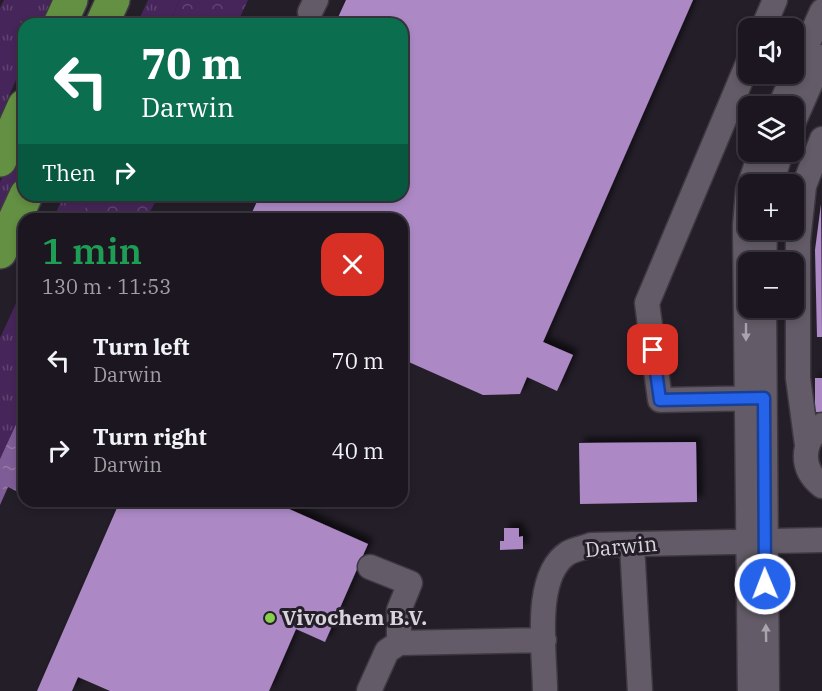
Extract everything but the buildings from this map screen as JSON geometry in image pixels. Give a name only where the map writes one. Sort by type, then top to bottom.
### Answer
[{"type":"highway","points":[[63,18],[71,0]]},
{"type":"highway","points":[[105,18],[113,0]]},
{"type":"highway","points":[[0,160],[18,120]]},
{"type":"highway","points":[[0,252],[23,201]]},
{"type":"street","points":[[767,18],[775,0]]},
{"type":"street","points":[[784,96],[822,11]]},
{"type":"street","points":[[804,98],[822,57]]},
{"type":"street","points":[[739,84],[647,303],[660,400],[755,398]]},
{"type":"street","points":[[807,445],[798,378],[798,241],[804,186],[822,139]]},
{"type":"street","points":[[746,240],[755,398],[756,541],[767,691]]},
{"type":"street","points":[[755,398],[763,318]]},
{"type":"street","points":[[822,425],[812,434],[805,457],[807,469],[822,486]]},
{"type":"street","name":"Darwin","points":[[545,691],[544,590],[553,569],[568,553],[591,545],[822,540]]},
{"type":"street","points":[[750,691],[749,650],[756,541]]},
{"type":"street","points":[[632,544],[640,691]]},
{"type":"street","points":[[370,567],[410,583],[399,610],[399,643]]},
{"type":"street","points":[[369,691],[387,651],[399,643],[544,640]]},
{"type":"street","points":[[740,691],[749,650]]},
{"type":"green space","points":[[4,0],[51,0],[44,18],[18,18],[18,76],[0,116],[0,8]]},
{"type":"green space","points":[[148,0],[179,0],[172,18],[140,18]]},
{"type":"green space","points":[[179,0],[248,0],[240,18],[172,18]]},
{"type":"green space","points":[[18,142],[18,201],[20,201],[0,247],[0,182]]},
{"type":"green space","points":[[61,201],[89,201],[83,213],[56,213]]},
{"type":"green space","points":[[89,201],[156,201],[149,213],[83,213]]},
{"type":"green space","points":[[18,299],[18,420],[0,459],[0,338]]},
{"type":"water","points":[[18,420],[18,492],[8,487],[0,505],[0,459]]},
{"type":"place","name":"Vivochem B.V.","points":[[270,618]]},
{"type":"route","points":[[653,350],[660,400],[764,398],[765,584]]}]
